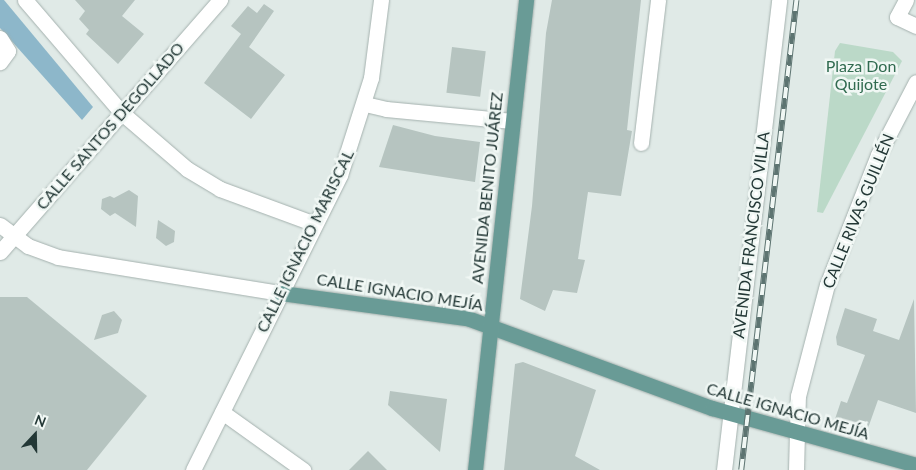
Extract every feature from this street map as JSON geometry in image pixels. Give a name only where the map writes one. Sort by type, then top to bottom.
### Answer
[{"type":"main road","name":"AVENIDA BENITO JUÁREZ","points":[[475,466],[526,0]]},
{"type":"main road","name":"CALLE IGNACIO MEJÍA","points":[[281,293],[457,317],[491,325],[507,334],[730,413],[916,465]]},
{"type":"street","points":[[25,0],[122,113],[202,180],[315,224]]},
{"type":"street","name":"CALLE SANTOS DEGOLLADO","points":[[0,252],[220,0]]},
{"type":"street","name":"CALLE IGNACIO MARISCAL","points":[[193,470],[340,175],[365,104],[371,78],[381,0]]},
{"type":"street","points":[[641,143],[658,0]]},
{"type":"street","name":"AVENIDA FRANCISCO VILLA","points":[[724,470],[779,0]]},
{"type":"street","points":[[906,0],[897,17],[916,26]]},
{"type":"street","name":"CALLE RIVAS GUILLÉN","points":[[798,433],[798,396],[827,285],[878,156],[916,82]]},
{"type":"street","points":[[365,104],[512,121]]},
{"type":"street","name":"CALLE IGNACIO MEJÍA","points":[[0,225],[35,250],[58,257],[281,293]]},
{"type":"street","points":[[222,412],[302,470]]},
{"type":"street","points":[[796,470],[798,433]]},
{"type":"green space","name":"Plaza Don Quijote","points":[[840,43],[893,52],[902,61],[823,213],[817,212],[835,51]]},
{"type":"water","points":[[0,0],[4,0],[93,107],[82,120],[0,28]]},
{"type":"building","points":[[75,0],[135,0],[122,16],[144,34],[118,64],[86,34],[89,30],[79,19],[85,11]]},
{"type":"building","points":[[552,0],[641,0],[627,130],[632,131],[621,196],[588,192],[578,259],[585,260],[577,293],[553,290],[545,311],[520,299],[532,206],[546,33]]},
{"type":"building","points":[[264,4],[274,11],[249,47],[285,75],[251,119],[204,83],[241,34],[231,26],[248,6],[257,13]]},
{"type":"building","points":[[452,47],[486,51],[480,97],[446,93]]},
{"type":"building","points":[[393,125],[435,136],[480,142],[475,182],[379,167]]},
{"type":"building","points":[[129,190],[138,196],[136,227],[115,213],[110,216],[101,209],[102,199],[110,196],[114,198]]},
{"type":"building","points":[[158,220],[175,231],[174,242],[166,246],[156,238]]},
{"type":"building","points":[[0,297],[27,297],[147,396],[87,470],[0,470]]},
{"type":"building","points":[[914,299],[916,413],[878,400],[867,431],[835,419],[841,401],[847,403],[865,355],[837,345],[836,337],[845,308],[877,319],[873,331],[899,340]]},
{"type":"building","points":[[114,311],[122,320],[118,333],[94,340],[102,315]]},
{"type":"building","points":[[523,362],[596,390],[575,456],[600,470],[504,470],[515,364]]},
{"type":"building","points":[[390,391],[447,399],[440,452],[388,405]]},
{"type":"building","points":[[368,451],[387,470],[349,470]]},
{"type":"railway","points":[[741,470],[796,0]]}]
